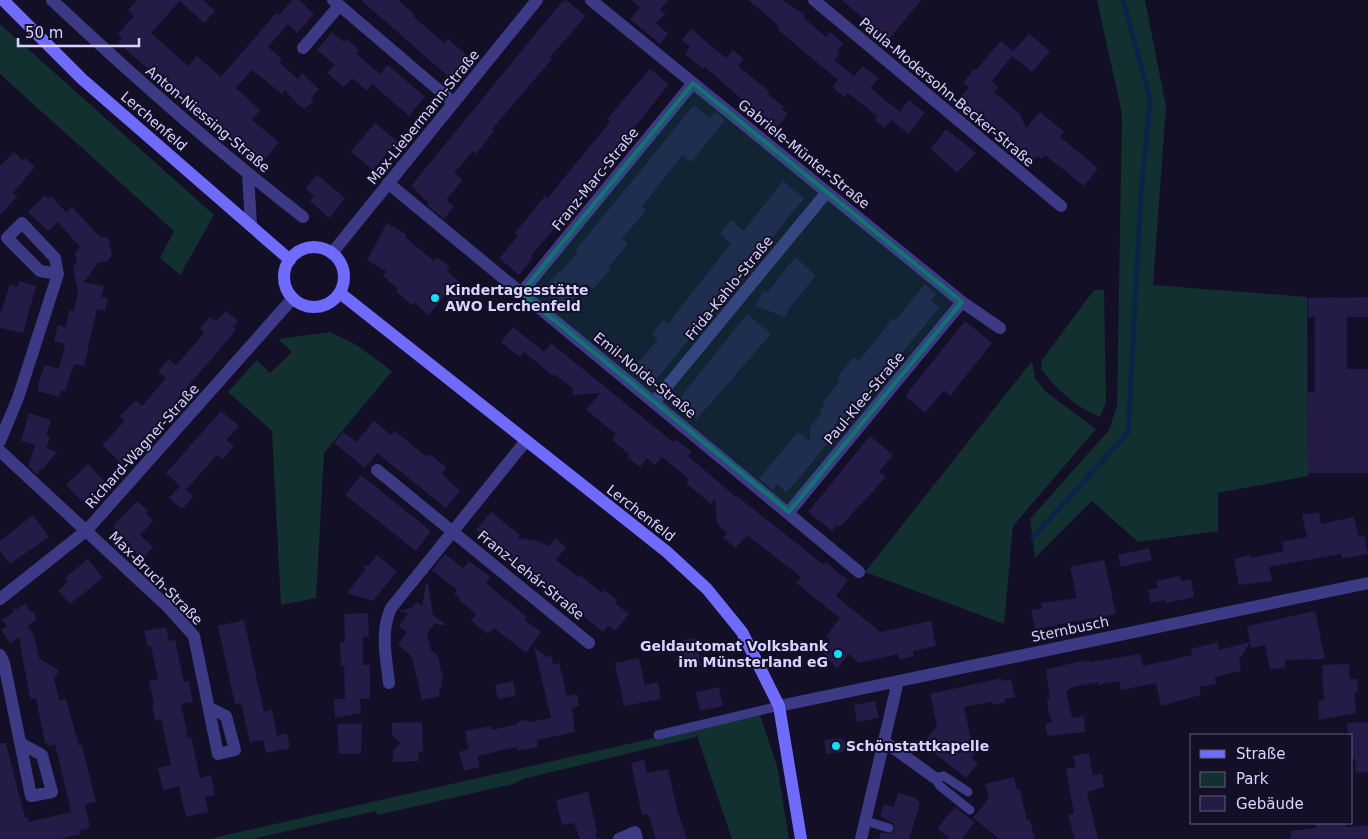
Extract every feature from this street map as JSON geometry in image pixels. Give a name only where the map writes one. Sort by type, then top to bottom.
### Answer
[{"type":"street","name":"Lerchenfeld","points":[[3,0],[82,79],[290,260]]},
{"type":"street","name":"Anton-Niessing-Straße","points":[[52,0],[159,100],[303,217]]},
{"type":"street","name":"Max-Liebermann-Straße","points":[[332,252],[537,0]]},
{"type":"street","name":"Gabriele-Münter-Straße","points":[[590,0],[962,302],[1000,328]]},
{"type":"street","name":"Paula-Modersohn-Becker-Straße","points":[[814,0],[1061,206]]},
{"type":"street","points":[[303,48],[336,3],[454,102]]},
{"type":"street","name":"Franz-Marc-Straße","points":[[521,293],[693,83]]},
{"type":"street","points":[[248,174],[251,225]]},
{"type":"street","name":"Emil-Nolde-Straße","points":[[388,183],[789,512],[859,572]]},
{"type":"street","name":"Frida-Kahlo-Straße","points":[[654,402],[827,192]]},
{"type":"street","points":[[314,247],[332,252],[340,261],[344,271],[344,282],[340,293],[333,301],[324,306],[307,306],[293,298],[287,290],[284,280],[290,260],[305,248],[314,247]]},
{"type":"street","points":[[0,441],[18,398],[58,274]]},
{"type":"street","name":"Lerchenfeld","points":[[340,293],[525,442],[667,552],[707,589],[742,632],[779,706],[801,839]]},
{"type":"street","name":"Richard-Wagner-Straße","points":[[0,599],[87,530],[293,298]]},
{"type":"street","name":"Paul-Klee-Straße","points":[[789,512],[962,302]]},
{"type":"street","points":[[389,682],[384,623],[391,608],[525,442]]},
{"type":"street","name":"Max-Bruch-Straße","points":[[0,451],[87,530],[166,606],[194,636],[210,708]]},
{"type":"street","name":"Franz-Lehár-Straße","points":[[377,470],[589,643]]},
{"type":"street","name":"Sternbusch","points":[[779,706],[1368,583]]},
{"type":"street","points":[[0,655],[4,662],[22,744]]},
{"type":"street","points":[[861,839],[898,682]]},
{"type":"street","points":[[885,742],[936,778]]},
{"type":"street","points":[[619,839],[635,832],[637,839]]},
{"type":"lane","points":[[658,735],[779,706]]},
{"type":"lane","points":[[968,792],[944,776],[936,778],[940,786],[970,810]]},
{"type":"lane","points":[[866,821],[889,828]]},
{"type":"highlighted area","points":[[693,83],[962,302],[789,512],[521,293]]},
{"type":"green space","points":[[1097,0],[1145,0],[1166,107],[1153,285],[1307,297],[1308,476],[1218,493],[1218,531],[1138,542],[1092,501],[1035,558],[1030,519],[1109,430],[1117,406],[1122,113]]},
{"type":"green space","points":[[0,24],[214,215],[180,275],[160,258],[174,231],[0,74]]},
{"type":"green space","points":[[1094,290],[1104,290],[1106,403],[1100,417],[1083,409],[1068,397],[1053,384],[1041,369],[1042,360]]},
{"type":"green space","points":[[330,332],[355,344],[392,371],[324,453],[316,598],[281,605],[272,431],[228,392],[257,360],[270,373],[292,352],[278,339]]},
{"type":"green space","points":[[1032,361],[1035,378],[1046,392],[1096,429],[1013,526],[1004,624],[865,572]]},
{"type":"green space","points":[[759,712],[777,766],[789,839],[732,839],[696,733],[696,737],[523,779],[513,784],[377,815],[376,811],[252,839],[209,839],[694,729]]},
{"type":"building","points":[[137,0],[203,0],[215,11],[204,23],[180,1],[151,33],[188,66],[197,56],[221,77],[276,13],[279,15],[292,0],[299,0],[314,14],[297,33],[288,24],[268,47],[282,59],[280,63],[298,79],[302,73],[319,89],[311,98],[314,101],[304,109],[285,90],[282,94],[252,70],[236,88],[260,110],[252,120],[279,142],[263,162],[253,155],[250,159],[240,150],[241,148],[220,132],[223,129],[166,81],[164,83],[118,43],[122,38],[118,34],[134,16],[128,10]]},
{"type":"building","points":[[361,0],[398,0],[444,43],[448,39],[469,57],[451,79]]},
{"type":"building","points":[[566,0],[586,16],[492,129],[494,131],[476,154],[473,151],[454,173],[463,180],[446,200],[454,206],[444,219],[427,205],[429,203],[411,186],[560,4]]},
{"type":"building","points":[[632,0],[669,0],[660,9],[665,14],[656,23],[668,34],[660,44],[630,19],[640,8]]},
{"type":"building","points":[[748,0],[782,0],[804,14],[804,18],[826,37],[830,32],[843,43],[837,50],[840,53],[834,60],[854,76],[863,66],[879,78],[870,88],[899,111],[885,128],[875,120],[877,116],[848,93],[844,97],[832,87],[838,80],[778,30],[777,24]]},
{"type":"building","points":[[842,0],[921,0],[888,40]]},
{"type":"building","points":[[691,29],[726,58],[733,50],[744,59],[738,66],[770,92],[768,94],[784,107],[782,109],[788,114],[776,129],[705,67],[703,69],[685,54],[690,47],[682,40]]},
{"type":"building","points":[[332,32],[344,42],[346,39],[359,50],[356,54],[380,74],[388,65],[425,97],[409,116],[372,84],[367,91],[352,78],[344,87],[327,73],[335,65],[317,50]]},
{"type":"building","points":[[1029,34],[1050,51],[1032,72],[1012,56],[992,81],[998,87],[994,92],[1020,114],[1026,128],[1040,112],[1064,132],[1060,137],[1098,168],[1084,186],[1045,155],[1042,159],[1037,156],[1029,165],[1018,156],[1022,150],[959,99],[969,87],[963,83],[1001,41],[1013,51]]},
{"type":"building","points":[[650,69],[669,84],[623,142],[626,144],[531,256],[533,258],[519,275],[499,258],[518,236],[515,233],[545,196],[548,198],[610,122],[607,119]]},
{"type":"building","points":[[909,100],[925,113],[908,134],[892,120]]},
{"type":"building","points":[[694,105],[710,118],[715,112],[725,120],[691,162],[682,155],[642,207],[646,210],[622,239],[628,244],[608,268],[610,270],[593,289],[586,283],[565,309],[544,292],[549,286],[547,285],[560,270],[561,272],[578,251],[576,250]]},
{"type":"building","points":[[375,123],[397,141],[373,170],[351,152]]},
{"type":"building","points":[[946,129],[976,153],[957,173],[931,149]]},
{"type":"building","points":[[14,152],[22,160],[25,158],[35,167],[13,193],[17,197],[0,215],[0,166]]},
{"type":"building","points":[[317,175],[345,198],[329,218],[310,201],[314,196],[305,189]]},
{"type":"building","points":[[783,181],[804,198],[736,282],[724,294],[721,293],[723,295],[718,301],[720,302],[653,383],[645,377],[641,382],[630,372],[658,339],[652,334],[663,320],[668,324],[731,243],[720,234],[731,220],[744,231]]},
{"type":"building","points":[[45,195],[49,199],[51,196],[66,212],[72,207],[100,237],[105,237],[109,240],[112,255],[107,261],[98,263],[84,282],[104,286],[101,297],[108,298],[105,311],[97,309],[84,366],[74,364],[65,391],[61,390],[59,397],[38,391],[38,385],[45,365],[59,369],[65,344],[54,341],[58,325],[66,327],[69,311],[74,310],[78,292],[73,268],[77,261],[75,253],[80,247],[58,222],[48,231],[28,212]]},
{"type":"building","points":[[387,223],[407,235],[405,237],[434,261],[437,257],[450,267],[447,271],[468,289],[456,303],[446,294],[429,315],[415,303],[412,305],[396,291],[398,289],[383,276],[386,271],[367,260]]},
{"type":"building","points":[[795,257],[816,275],[789,309],[785,317],[756,306],[763,291],[767,293]]},
{"type":"building","points":[[19,281],[36,286],[23,333],[0,328],[0,315],[10,284],[17,287]]},
{"type":"building","points":[[925,284],[936,294],[931,300],[939,308],[795,483],[786,492],[777,484],[773,490],[759,479],[798,432],[810,442],[810,427],[821,414],[819,412],[825,405],[822,403],[840,381],[837,378],[841,372],[854,357],[859,361],[893,318],[896,320]]},
{"type":"building","points":[[1368,297],[1368,317],[1347,317],[1347,369],[1368,369],[1368,473],[1308,473],[1308,392],[1315,392],[1315,317],[1308,317],[1308,298]]},
{"type":"building","points":[[226,311],[238,321],[233,327],[236,330],[177,399],[180,402],[122,464],[102,445],[125,421],[120,416],[136,400],[142,406],[166,378],[158,371],[169,359],[176,365],[201,337],[204,332],[200,328],[210,317],[216,321]]},
{"type":"building","points":[[747,314],[771,334],[697,419],[677,402]]},
{"type":"building","points":[[965,321],[992,343],[950,396],[944,390],[925,413],[905,396]]},
{"type":"building","points":[[513,327],[544,352],[551,343],[673,442],[675,439],[692,452],[688,456],[736,497],[824,565],[826,562],[848,580],[836,596],[880,632],[931,621],[936,646],[913,651],[914,656],[899,660],[898,654],[859,663],[849,654],[837,669],[821,650],[830,639],[826,636],[840,618],[796,583],[801,577],[747,535],[736,548],[723,538],[727,533],[717,524],[715,499],[711,504],[686,483],[689,479],[662,457],[655,465],[647,458],[640,467],[627,457],[629,454],[612,440],[616,434],[586,410],[600,393],[573,395],[573,388],[554,374],[553,376],[524,352],[520,357],[501,342]]},
{"type":"building","points":[[221,411],[239,426],[226,440],[234,446],[223,459],[217,455],[186,490],[194,496],[182,509],[169,498],[180,486],[166,473]]},
{"type":"building","points":[[29,413],[51,420],[46,436],[50,437],[46,448],[57,452],[42,470],[40,468],[38,475],[28,466],[35,445],[21,441]]},
{"type":"building","points":[[374,421],[391,435],[395,431],[427,457],[430,454],[447,468],[442,474],[460,491],[446,508],[377,453],[365,468],[334,443],[343,432],[356,442]]},
{"type":"building","points":[[870,436],[893,455],[879,472],[886,477],[840,527],[837,525],[832,531],[808,512]]},
{"type":"building","points":[[88,464],[104,481],[83,502],[66,485]]},
{"type":"building","points":[[361,475],[431,531],[416,551],[345,495]]},
{"type":"building","points":[[137,501],[148,511],[146,513],[153,521],[140,535],[153,547],[142,559],[128,546],[130,544],[113,526]]},
{"type":"building","points":[[491,512],[520,535],[517,538],[537,541],[549,546],[555,538],[566,547],[556,560],[578,577],[580,575],[602,593],[604,590],[617,600],[615,603],[629,614],[615,631],[608,626],[603,632],[562,598],[560,600],[476,530]]},
{"type":"building","points":[[1319,512],[1321,524],[1354,517],[1358,536],[1364,535],[1368,554],[1342,559],[1341,554],[1269,567],[1272,581],[1239,585],[1234,559],[1250,555],[1251,558],[1284,551],[1282,542],[1307,537],[1302,515]]},
{"type":"building","points":[[33,515],[49,537],[10,564],[0,551],[0,541]]},
{"type":"building","points":[[1149,548],[1152,560],[1121,567],[1118,555]]},
{"type":"building","points":[[445,554],[463,568],[469,561],[490,577],[486,583],[527,617],[525,620],[541,632],[526,653],[494,628],[488,634],[471,621],[476,614],[459,600],[460,598],[454,593],[457,590],[432,570]]},
{"type":"building","points":[[377,555],[397,572],[373,601],[347,593],[365,570],[364,566],[368,566]]},
{"type":"building","points":[[88,559],[103,578],[70,604],[58,591],[68,582],[65,578]]},
{"type":"building","points":[[1104,560],[1116,614],[1035,629],[1031,610],[1042,608],[1041,603],[1077,598],[1070,567]]},
{"type":"building","points":[[1180,576],[1181,581],[1191,579],[1194,597],[1166,603],[1165,600],[1150,603],[1148,590],[1158,588],[1156,581]]},
{"type":"building","points":[[426,583],[428,583],[433,615],[445,624],[444,626],[435,623],[427,634],[431,650],[438,656],[443,679],[441,680],[442,687],[439,688],[440,696],[422,700],[412,657],[398,644],[407,632],[399,626],[408,613],[399,611],[412,608],[417,602],[422,606]]},
{"type":"building","points":[[25,604],[30,611],[34,612],[36,620],[27,626],[34,635],[39,658],[59,671],[54,678],[59,700],[66,699],[79,746],[82,745],[96,802],[85,804],[90,828],[80,830],[81,834],[60,839],[0,839],[0,743],[6,743],[25,818],[28,817],[29,822],[71,812],[55,744],[48,746],[45,743],[36,698],[30,699],[19,637],[10,643],[1,630],[7,626],[2,620],[14,612],[12,606],[16,610]]},
{"type":"building","points":[[1315,611],[1325,659],[1285,660],[1285,667],[1270,670],[1265,645],[1251,648],[1250,643],[1239,660],[1241,671],[1215,677],[1216,684],[1199,687],[1201,695],[1161,706],[1156,683],[1121,690],[1119,681],[1098,685],[1098,682],[1069,688],[1070,690],[1066,691],[1072,718],[1084,716],[1085,732],[1048,736],[1045,724],[1052,722],[1047,699],[1050,699],[1046,670],[1083,660],[1083,662],[1090,660],[1091,662],[1140,654],[1143,666],[1192,655],[1191,649],[1218,642],[1219,650],[1250,642],[1247,626]]},
{"type":"building","points":[[368,613],[369,637],[363,637],[363,665],[370,665],[370,699],[360,699],[361,713],[335,718],[334,699],[345,699],[344,666],[341,666],[340,642],[345,642],[344,614]]},
{"type":"building","points":[[244,620],[264,712],[272,710],[277,736],[287,733],[290,748],[266,753],[263,740],[250,742],[241,703],[235,704],[218,626]]},
{"type":"building","points":[[166,627],[169,641],[175,640],[184,682],[189,681],[193,702],[181,704],[188,738],[191,737],[200,778],[211,775],[215,795],[205,797],[208,812],[186,817],[179,786],[163,790],[158,768],[171,765],[161,719],[155,721],[149,681],[158,680],[151,646],[148,647],[144,631]]},
{"type":"building","points":[[695,638],[701,665],[687,668],[681,641]]},
{"type":"building","points":[[534,647],[547,657],[552,656],[553,664],[559,663],[567,696],[577,694],[579,706],[572,708],[575,732],[537,740],[538,747],[518,751],[517,747],[477,756],[480,767],[464,771],[459,752],[469,749],[465,731],[491,726],[492,730],[517,724],[519,721],[525,720],[529,722],[551,718]]},
{"type":"building","points":[[639,658],[645,685],[658,682],[661,699],[624,706],[615,663]]},
{"type":"building","points":[[1349,664],[1350,679],[1357,679],[1358,692],[1354,693],[1356,713],[1319,720],[1318,701],[1324,700],[1322,665]]},
{"type":"building","points":[[1001,678],[1002,681],[1011,679],[1015,697],[1005,699],[1005,702],[993,705],[992,702],[964,707],[970,736],[981,745],[971,758],[978,763],[966,778],[923,744],[937,726],[930,694]]},
{"type":"building","points":[[513,681],[516,696],[498,699],[495,685]]},
{"type":"building","points":[[719,687],[723,706],[700,711],[696,692]]},
{"type":"building","points":[[875,701],[879,718],[857,722],[854,705]]},
{"type":"building","points":[[422,722],[423,752],[418,752],[419,761],[393,762],[393,750],[400,743],[392,735],[392,723]]},
{"type":"building","points":[[1368,722],[1368,772],[1356,773],[1355,759],[1353,759],[1353,734],[1348,734],[1347,723]]},
{"type":"building","points":[[337,724],[362,724],[361,754],[339,754]]},
{"type":"building","points":[[841,738],[845,742],[846,747],[842,752],[826,754],[824,740]]},
{"type":"building","points":[[1089,753],[1093,775],[1102,774],[1104,787],[1087,792],[1098,839],[1075,839],[1068,815],[1074,813],[1066,769],[1076,767],[1073,756]]},
{"type":"building","points":[[644,760],[647,773],[668,769],[677,809],[687,839],[656,839],[648,814],[642,815],[631,763]]},
{"type":"building","points":[[1014,777],[1017,790],[1020,790],[1027,821],[1030,820],[1035,839],[999,839],[973,818],[989,798],[985,784]]},
{"type":"building","points":[[588,792],[597,839],[580,839],[574,823],[562,825],[556,800]]},
{"type":"building","points":[[898,793],[916,798],[920,804],[909,839],[879,839],[881,832],[890,834],[895,830],[893,823],[880,816],[884,804],[894,807]]},
{"type":"building","points":[[955,807],[975,822],[962,839],[950,839],[937,828]]},
{"type":"building","points":[[1316,824],[1346,824],[1346,827],[1368,825],[1368,839],[1291,839],[1291,831],[1316,828]]},
{"type":"waterway","points":[[1033,537],[1128,433],[1141,196],[1150,98],[1123,0]]},
{"type":"place","name":"Kindertagesstätte AWO Lerchenfeld","points":[[435,298]]},
{"type":"place","name":"Geldautomat Volksbank im Münsterland eG","points":[[838,654]]},
{"type":"place","name":"Schönstattkapelle","points":[[836,746]]}]
